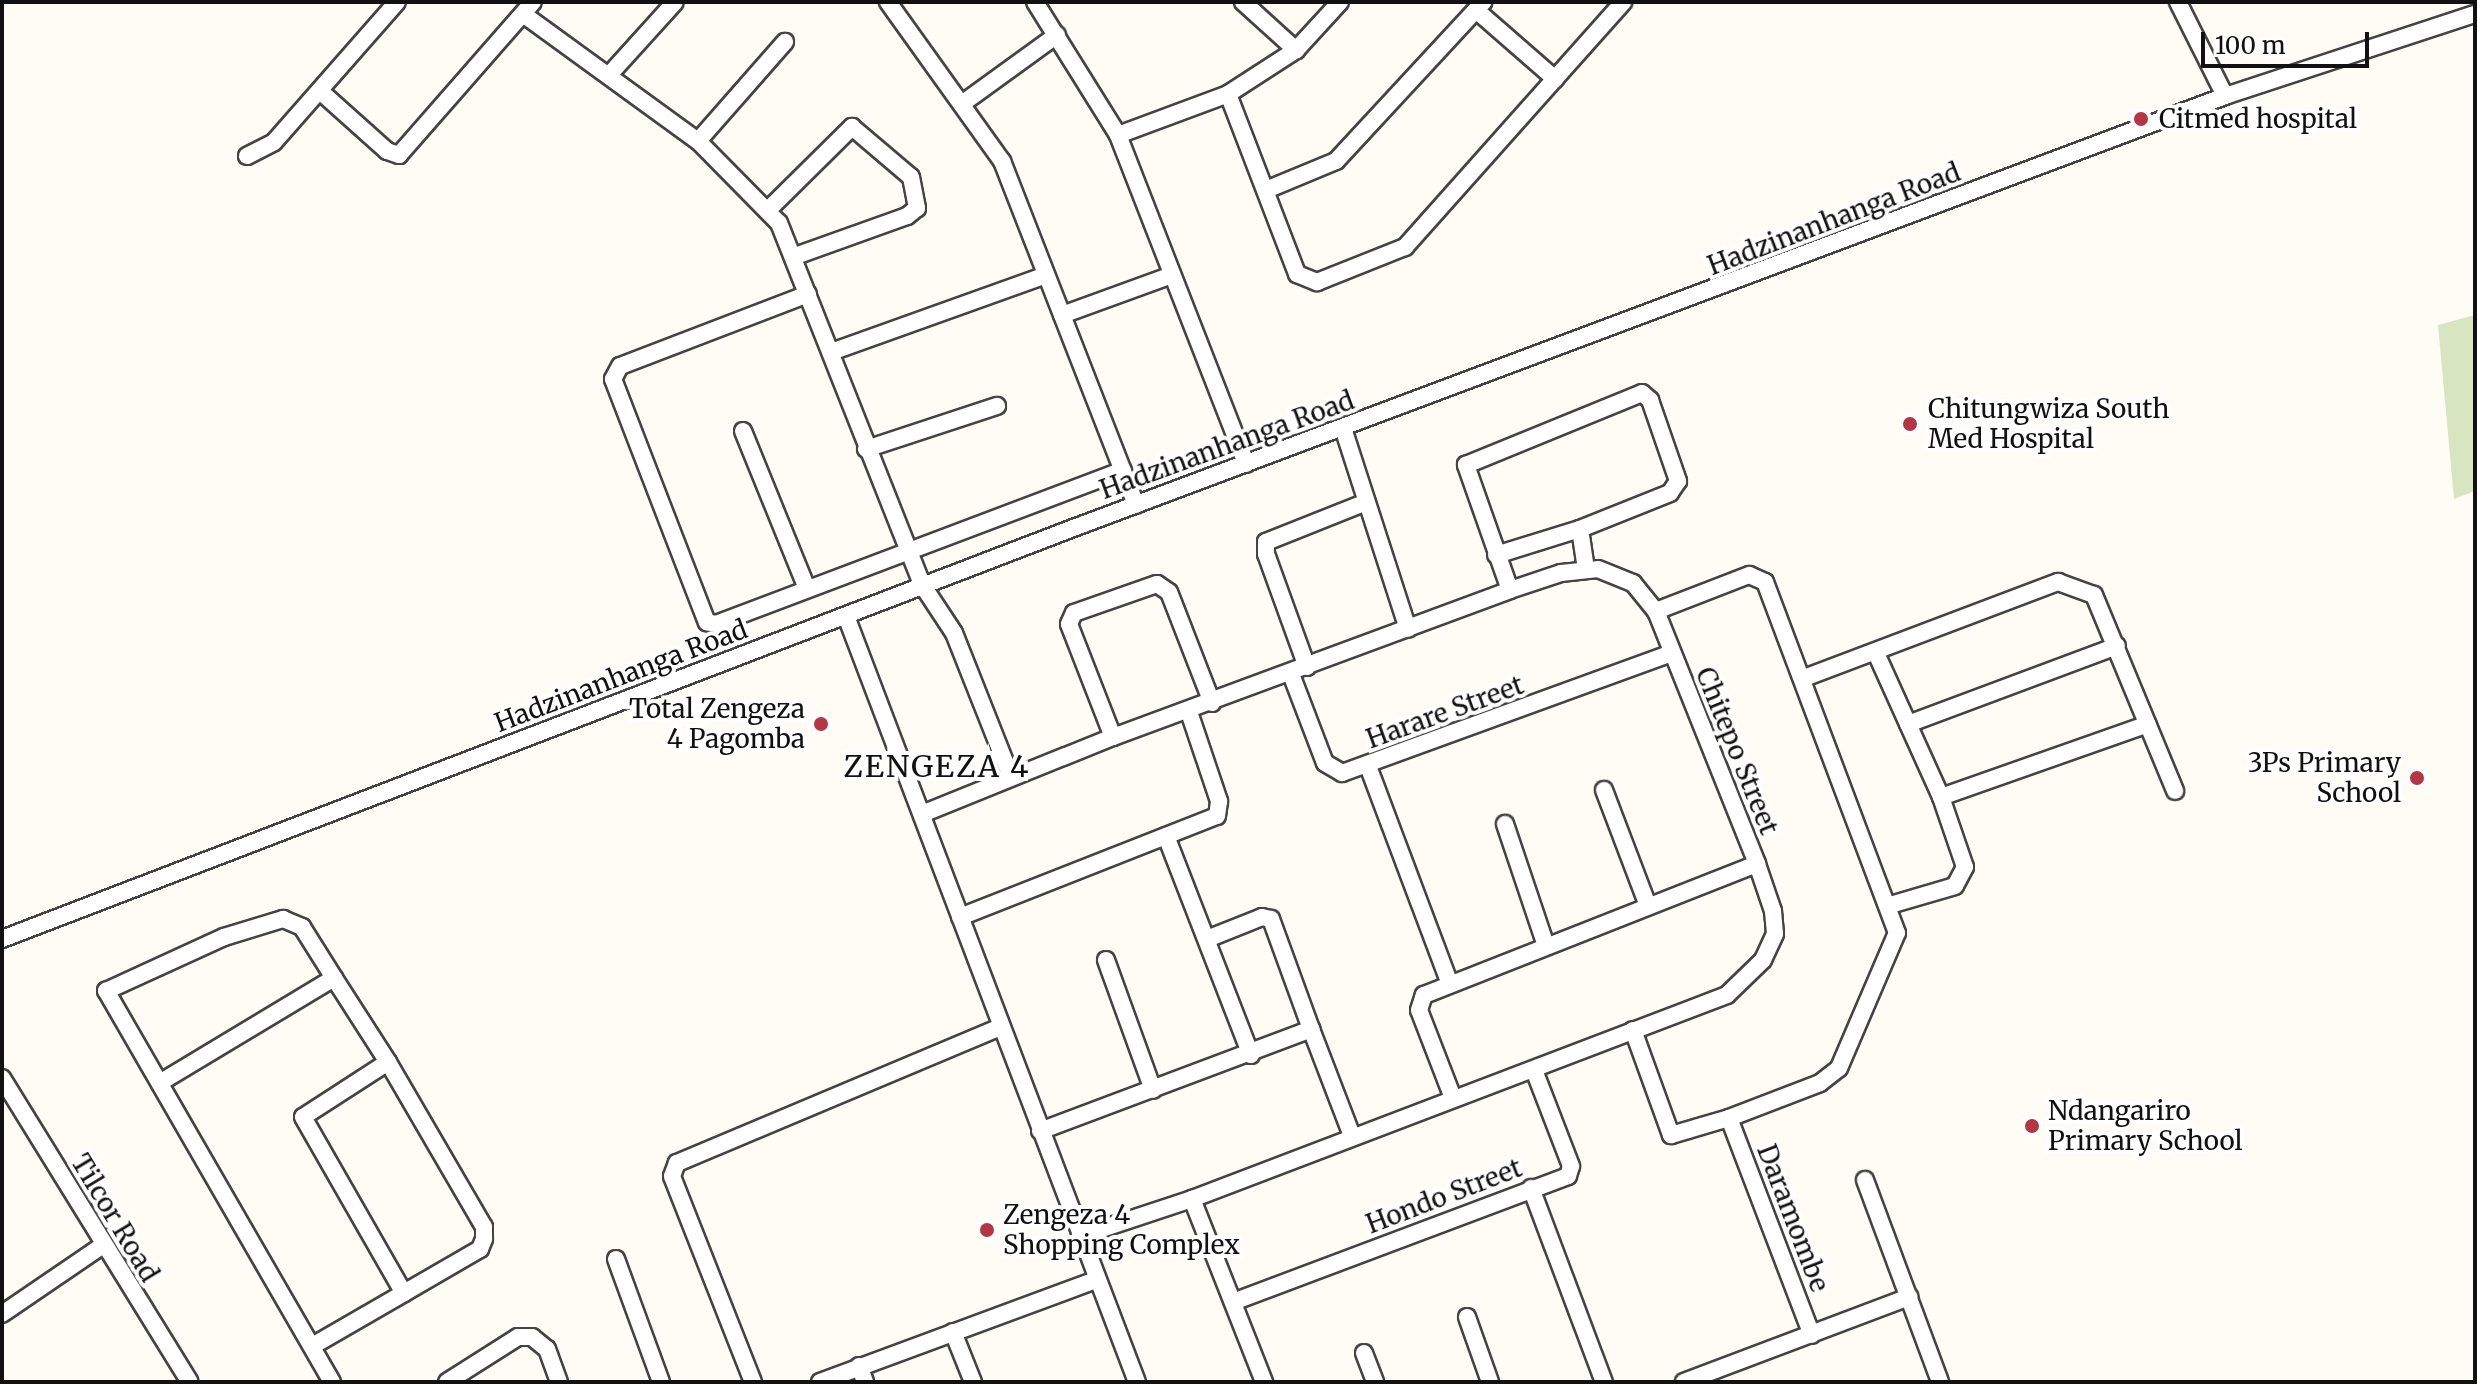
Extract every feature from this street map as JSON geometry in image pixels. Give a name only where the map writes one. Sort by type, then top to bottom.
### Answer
[{"type":"street","points":[[609,75],[675,2]]},
{"type":"street","points":[[888,2],[1002,161],[1136,505]]},
{"type":"street","points":[[1035,2],[1118,135],[1246,464]]},
{"type":"street","points":[[1243,2],[1296,50]]},
{"type":"street","points":[[1118,135],[1228,94],[1296,50],[1340,2]]},
{"type":"street","points":[[1228,94],[1303,279],[1317,282],[1383,259],[1418,234],[1623,2]]},
{"type":"street","points":[[2178,2],[2225,96]]},
{"type":"street","points":[[247,156],[274,142],[391,4]]},
{"type":"street","points":[[1266,190],[1336,161],[1479,6],[1555,79]]},
{"type":"street","points":[[320,91],[387,151],[399,155],[528,8],[609,75],[698,141],[769,209],[795,256],[866,449],[923,586],[954,633],[1011,777]]},
{"type":"street","name":"Hadzinanhanga Road","points":[[2,939],[1136,505],[2225,96],[2475,14]]},
{"type":"street","points":[[963,103],[1057,35]]},
{"type":"street","points":[[698,141],[785,42]]},
{"type":"street","points":[[769,209],[852,127],[911,177],[917,208],[907,216],[795,256]]},
{"type":"street","points":[[831,352],[1046,275]]},
{"type":"street","points":[[1062,315],[1172,275]]},
{"type":"street","points":[[808,294],[620,366],[613,379],[707,622],[716,624],[1123,470]]},
{"type":"street","points":[[1496,555],[1580,529],[1676,486],[1678,477],[1650,400],[1642,393],[1469,462],[1465,472],[1496,555],[1510,590]]},
{"type":"street","points":[[866,449],[997,406]]},
{"type":"street","points":[[1343,428],[1364,503],[1408,629]]},
{"type":"street","points":[[743,431],[807,589]]},
{"type":"street","points":[[1307,667],[1266,554],[1266,542],[1364,503]]},
{"type":"street","points":[[1580,529],[1586,569]]},
{"type":"street","name":"Chitepo Street","points":[[922,814],[1113,737],[1189,712],[1510,590],[1586,569],[1621,575],[1656,611],[1757,864],[1775,923],[1763,960],[1727,995],[1192,1199],[1080,1236]]},
{"type":"street","points":[[1633,1030],[1671,1135],[1729,1118],[1820,1083],[1839,1068],[1896,942],[1890,905],[1769,587],[1756,575],[1656,611]]},
{"type":"street","points":[[1804,678],[2058,582],[2094,595],[2175,791]]},
{"type":"street","points":[[1113,737],[1069,624],[1074,613],[1157,584],[1169,592],[1212,703]]},
{"type":"street","points":[[846,616],[1137,1382]]},
{"type":"street","points":[[1908,724],[2117,646]]},
{"type":"street","name":"Harare Street","points":[[1291,674],[1325,763],[1342,773],[1672,653]]},
{"type":"street","points":[[1876,653],[1941,797],[1965,867],[1963,879],[1955,886],[1890,905]]},
{"type":"street","points":[[960,917],[1214,818],[1220,809],[1189,712]]},
{"type":"street","points":[[1941,797],[2148,724]]},
{"type":"street","points":[[1368,766],[1449,982]]},
{"type":"street","points":[[1604,790],[1648,906]]},
{"type":"street","points":[[1505,824],[1546,946]]},
{"type":"street","points":[[1166,836],[1251,1055]]},
{"type":"street","points":[[1453,1098],[1418,1003],[1449,982],[1757,864]]},
{"type":"street","points":[[1207,939],[1262,917],[1271,919],[1352,1136]]},
{"type":"street","points":[[314,1345],[480,1249],[484,1227],[388,1062],[302,927],[283,919],[224,937],[106,991],[314,1345],[332,1382]]},
{"type":"street","points":[[1106,960],[1153,1090]]},
{"type":"street","points":[[161,1082],[334,978]]},
{"type":"street","points":[[753,1382],[672,1176],[677,1163],[1001,1027]]},
{"type":"street","points":[[1040,1131],[1251,1055],[1311,1029]]},
{"type":"street","points":[[388,1062],[303,1117],[404,1293]]},
{"type":"street","name":"Hondo Street","points":[[1233,1302],[1568,1176],[1571,1166],[1534,1070]]},
{"type":"street","name":"Tilcor Road","points":[[2,1078],[190,1382]]},
{"type":"street","name":"Daramombe","points":[[1729,1118],[1812,1335]]},
{"type":"street","points":[[1865,1180],[1940,1382]]},
{"type":"street","points":[[1531,1188],[1604,1382]]},
{"type":"street","points":[[1192,1199],[1264,1382]]},
{"type":"street","points":[[2,1314],[103,1245]]},
{"type":"street","points":[[616,1259],[661,1382]]},
{"type":"street","points":[[820,1382],[862,1374],[953,1332],[1096,1280]]},
{"type":"street","points":[[1684,1382],[1909,1297]]},
{"type":"street","points":[[1467,1317],[1490,1382]]},
{"type":"street","points":[[953,1332],[973,1382]]},
{"type":"street","points":[[447,1382],[518,1337],[532,1337],[547,1349],[559,1382]]},
{"type":"street","points":[[1364,1353],[1375,1382]]},
{"type":"green space","points":[[2475,315],[2475,491],[2454,499],[2438,325]]},
{"type":"place","name":"Citmed hospital","points":[[2141,119]]},
{"type":"place","name":"Chitungwiza South Med Hospital","points":[[1910,424]]},
{"type":"place","name":"Total Zengeza 4 Pagomba","points":[[821,724]]},
{"type":"place","name":"3Ps Primary School","points":[[2417,778]]},
{"type":"place","name":"Ndangariro Primary School","points":[[2032,1126]]},
{"type":"place","name":"Zengeza 4 Shopping Complex","points":[[987,1230]]},
{"type":"district","name":"ZENGEZA 4","points":[[937,766]]}]
